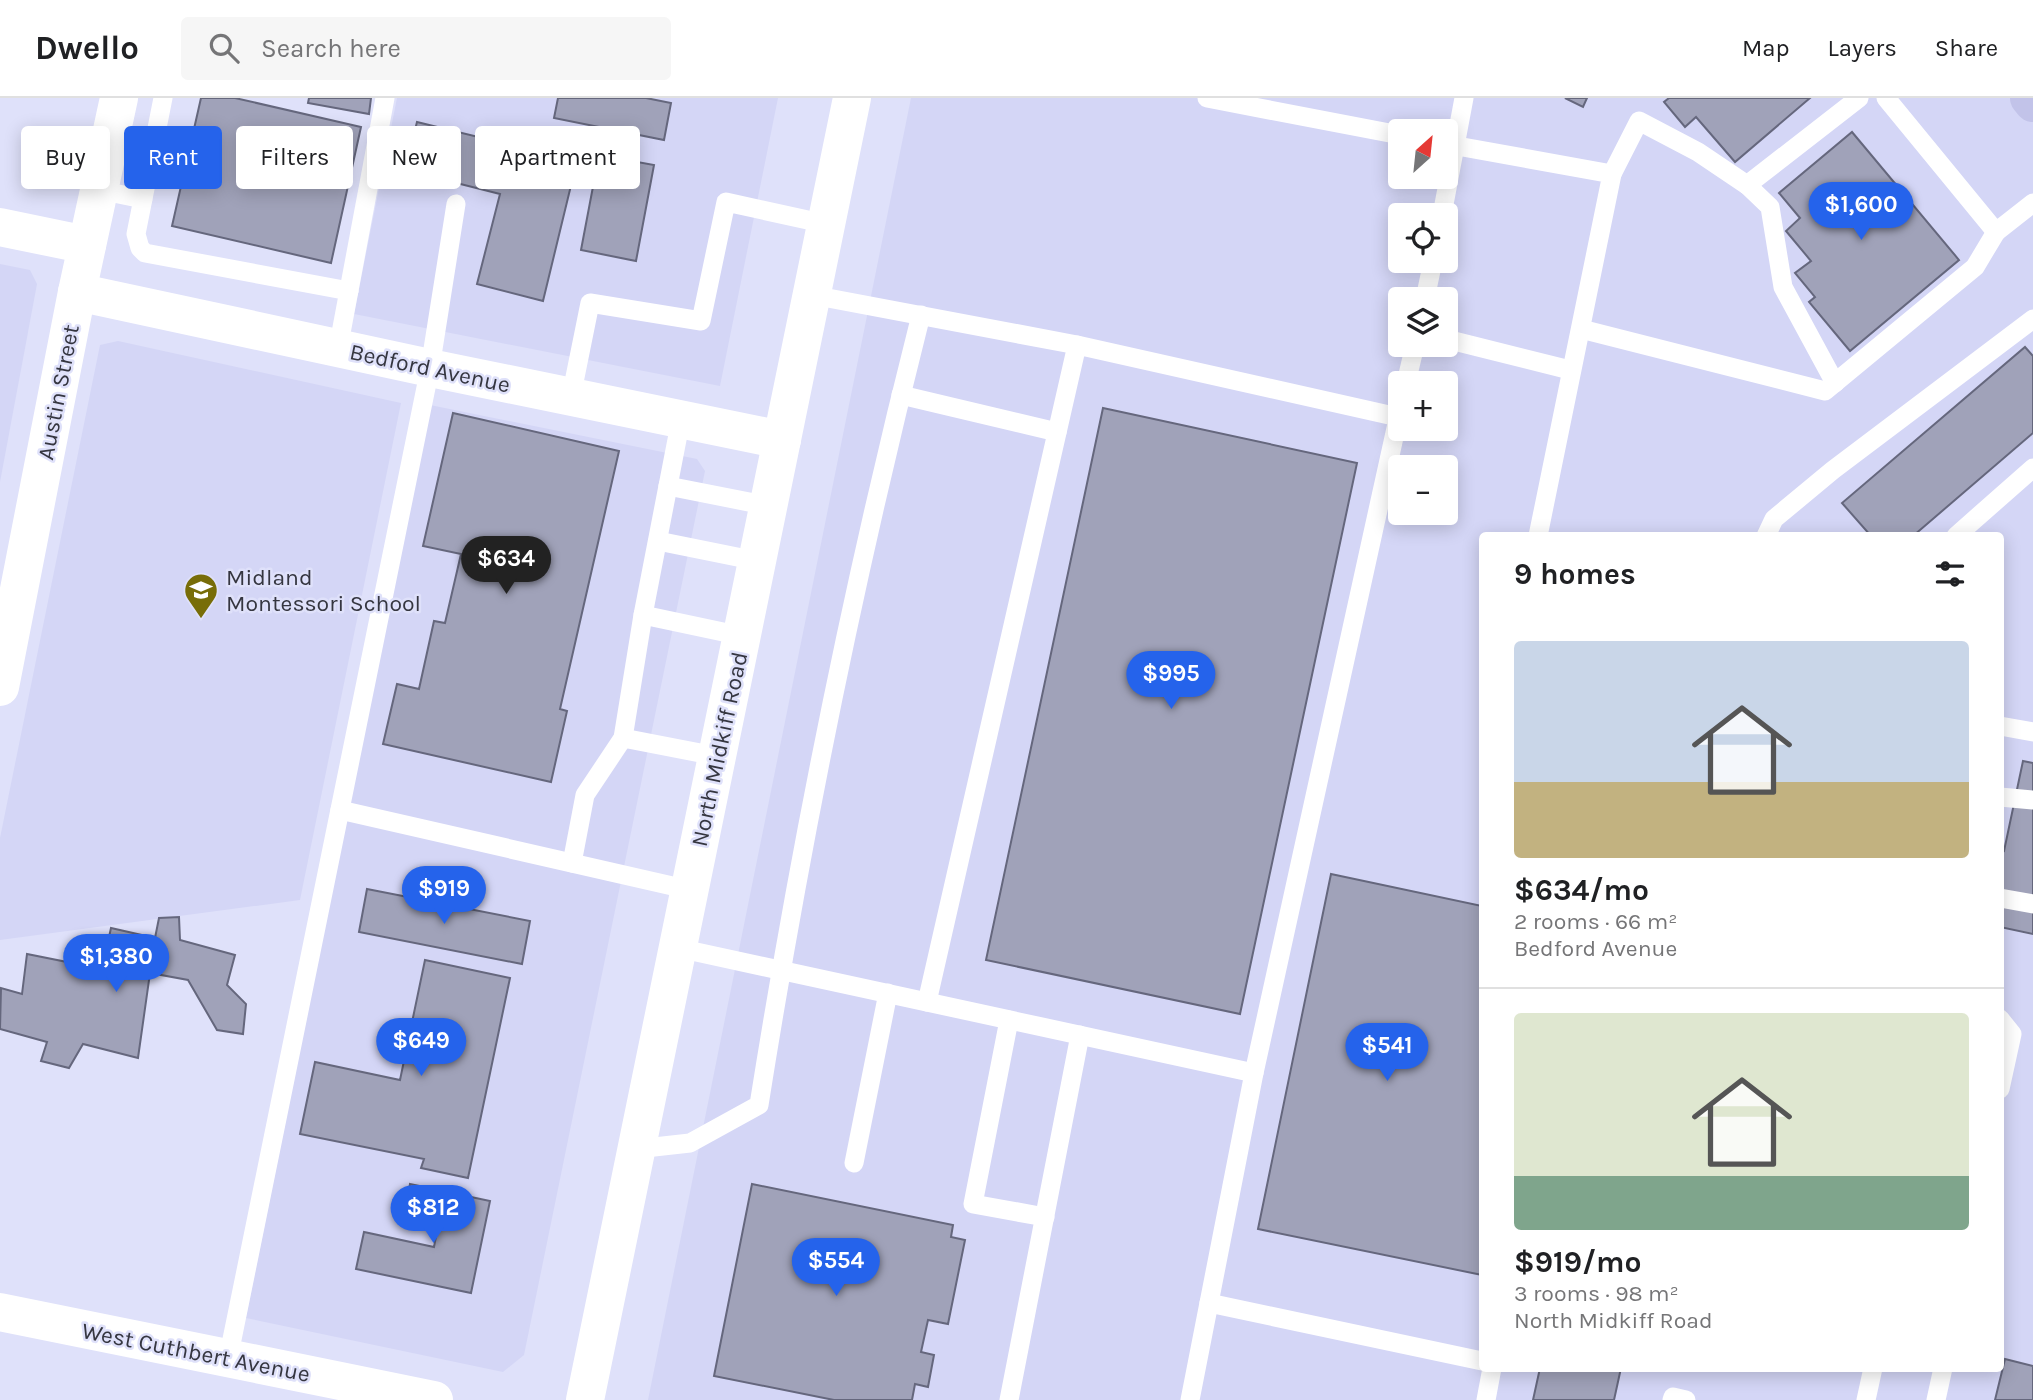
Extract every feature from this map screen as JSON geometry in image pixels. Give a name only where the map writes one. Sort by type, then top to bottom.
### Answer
[{"type":"main road","points":[[2029,98],[2033,103]]},
{"type":"street","name":"Austin Street","points":[[0,687],[118,98]]},
{"type":"street","name":"North Midkiff Road","points":[[585,1400],[852,98]]},
{"type":"street","points":[[0,227],[88,245]]},
{"type":"street","name":"Bedford Avenue","points":[[77,292],[338,349],[782,440]]},
{"type":"street","name":"West Cuthbert Avenue","points":[[0,1312],[434,1400]]},
{"type":"lane","points":[[163,98],[136,234],[140,248],[145,253],[349,291]]},
{"type":"lane","points":[[338,349],[385,98]]},
{"type":"lane","points":[[1207,98],[1388,133]]},
{"type":"lane","points":[[1458,119],[1464,98]]},
{"type":"lane","points":[[1747,185],[1859,98]]},
{"type":"lane","points":[[1886,98],[1996,232]]},
{"type":"lane","points":[[1539,532],[1612,174],[1639,121],[1698,152],[1747,185],[1770,207],[1783,287],[1835,383]]},
{"type":"lane","points":[[1458,146],[1612,174]]},
{"type":"lane","points":[[99,190],[143,199]]},
{"type":"lane","points":[[571,397],[590,303],[701,321],[726,202],[826,224]]},
{"type":"lane","points":[[1581,329],[1825,391],[1975,267],[1996,232],[2033,203]]},
{"type":"lane","points":[[228,1359],[430,368],[456,204]]},
{"type":"lane","points":[[812,295],[1077,345],[1388,411]]},
{"type":"lane","points":[[636,1149],[690,1143],[759,1105],[812,806],[887,449],[921,315]]},
{"type":"lane","points":[[1768,532],[1774,519],[1833,470],[2033,318]]},
{"type":"lane","points":[[1458,342],[1570,370]]},
{"type":"lane","points":[[927,1002],[1077,345]]},
{"type":"lane","points":[[901,395],[1057,432]]},
{"type":"lane","points":[[572,863],[585,795],[623,738],[643,615],[681,419]]},
{"type":"lane","points":[[1191,1400],[1254,1073],[1393,441]]},
{"type":"lane","points":[[1961,532],[2033,468]]},
{"type":"lane","points":[[668,486],[769,506]]},
{"type":"lane","points":[[658,541],[758,561]]},
{"type":"lane","points":[[643,615],[742,636]]},
{"type":"lane","points":[[2004,727],[2033,732]]},
{"type":"lane","points":[[623,738],[716,756]]},
{"type":"lane","points":[[2004,797],[2033,800]]},
{"type":"lane","points":[[340,810],[690,890]]},
{"type":"lane","points":[[2004,899],[2033,904]]},
{"type":"lane","points":[[678,948],[1254,1073]]},
{"type":"lane","points":[[854,1163],[888,993]]},
{"type":"lane","points":[[1009,1020],[973,1205],[1045,1217]]},
{"type":"lane","points":[[2004,1024],[2012,1034],[2004,1071]]},
{"type":"lane","points":[[1009,1400],[1080,1035]]},
{"type":"lane","points":[[1209,1303],[1479,1360]]},
{"type":"lane","points":[[1486,1400],[1491,1372]]},
{"type":"lane","points":[[1866,1400],[1872,1372]]},
{"type":"lane","points":[[1936,1400],[1942,1372]]},
{"type":"lane","points":[[1672,1400],[1672,1397],[1686,1400]]},
{"type":"shaded area","points":[[397,98],[778,98],[720,386],[354,314],[379,189],[461,189],[461,126],[391,126]]},
{"type":"shaded area","points":[[911,98],[2025,98],[2033,105],[2033,1400],[648,1400]]},
{"type":"shaded area","points":[[0,264],[30,270],[37,284],[0,482]]},
{"type":"shaded area","name":"Midland Montessori School","points":[[118,341],[401,403],[300,900],[0,940],[0,838],[100,345]]},
{"type":"shaded area","points":[[430,405],[697,459],[705,471],[524,1355],[503,1372],[246,1318]]},
{"type":"building","points":[[201,98],[235,98],[361,127],[353,163],[353,126],[236,126],[236,189],[347,189],[331,263],[172,226],[180,189],[222,189],[222,126],[195,126]]},
{"type":"building","points":[[309,98],[371,98],[369,114],[308,103]]},
{"type":"building","points":[[558,98],[646,98],[671,103],[664,140],[640,135],[640,126],[594,126],[554,118]]},
{"type":"building","points":[[1565,98],[1587,98],[1583,107]]},
{"type":"building","points":[[1669,98],[1810,98],[1735,162],[1696,117],[1685,127],[1664,102]]},
{"type":"building","points":[[417,122],[433,126],[416,126]]},
{"type":"building","points":[[1852,132],[1959,260],[1850,351],[1809,302],[1815,297],[1795,273],[1811,261],[1786,231],[1800,218],[1779,193]]},
{"type":"building","points":[[461,133],[475,136],[475,188],[461,184]]},
{"type":"building","points":[[640,162],[654,165],[636,261],[581,250],[593,189],[640,189]]},
{"type":"building","points":[[480,189],[570,189],[543,301],[477,284],[500,194]]},
{"type":"building","points":[[2025,347],[2033,356],[2033,433],[1918,532],[1867,532],[1842,503]]},
{"type":"building","points":[[1103,408],[1357,463],[1240,1014],[986,960]]},
{"type":"building","points":[[453,413],[619,451],[560,709],[567,711],[551,782],[383,744],[397,684],[419,689],[434,621],[445,623],[461,554],[423,546]]},
{"type":"building","points":[[2023,761],[2033,763],[2033,934],[2004,928],[2004,851]]},
{"type":"building","points":[[1331,874],[1479,905],[1479,1274],[1258,1229]]},
{"type":"building","points":[[367,889],[530,921],[522,964],[359,932]]},
{"type":"building","points":[[179,917],[180,940],[235,955],[227,985],[246,1004],[243,1034],[217,1030],[188,980],[150,973],[138,1058],[83,1044],[69,1068],[41,1061],[47,1042],[0,1029],[1,988],[22,994],[27,954],[102,969],[111,928],[155,938],[159,918]]},
{"type":"building","points":[[425,960],[510,978],[468,1178],[421,1168],[424,1159],[300,1134],[315,1062],[400,1080]]},
{"type":"building","points":[[410,1184],[490,1201],[471,1293],[356,1269],[364,1232],[434,1247],[442,1205],[408,1198]]},
{"type":"building","points":[[752,1184],[953,1225],[951,1237],[965,1240],[948,1324],[928,1320],[921,1352],[934,1355],[928,1387],[915,1384],[912,1400],[834,1400],[714,1376]]},
{"type":"building","points":[[2005,1359],[2033,1366],[2033,1400],[1995,1400],[2004,1372]]},
{"type":"building","points":[[1539,1372],[1620,1372],[1614,1400],[1533,1400]]},
{"type":"place","name":"Midland Montessori School","points":[[201,620]]}]
